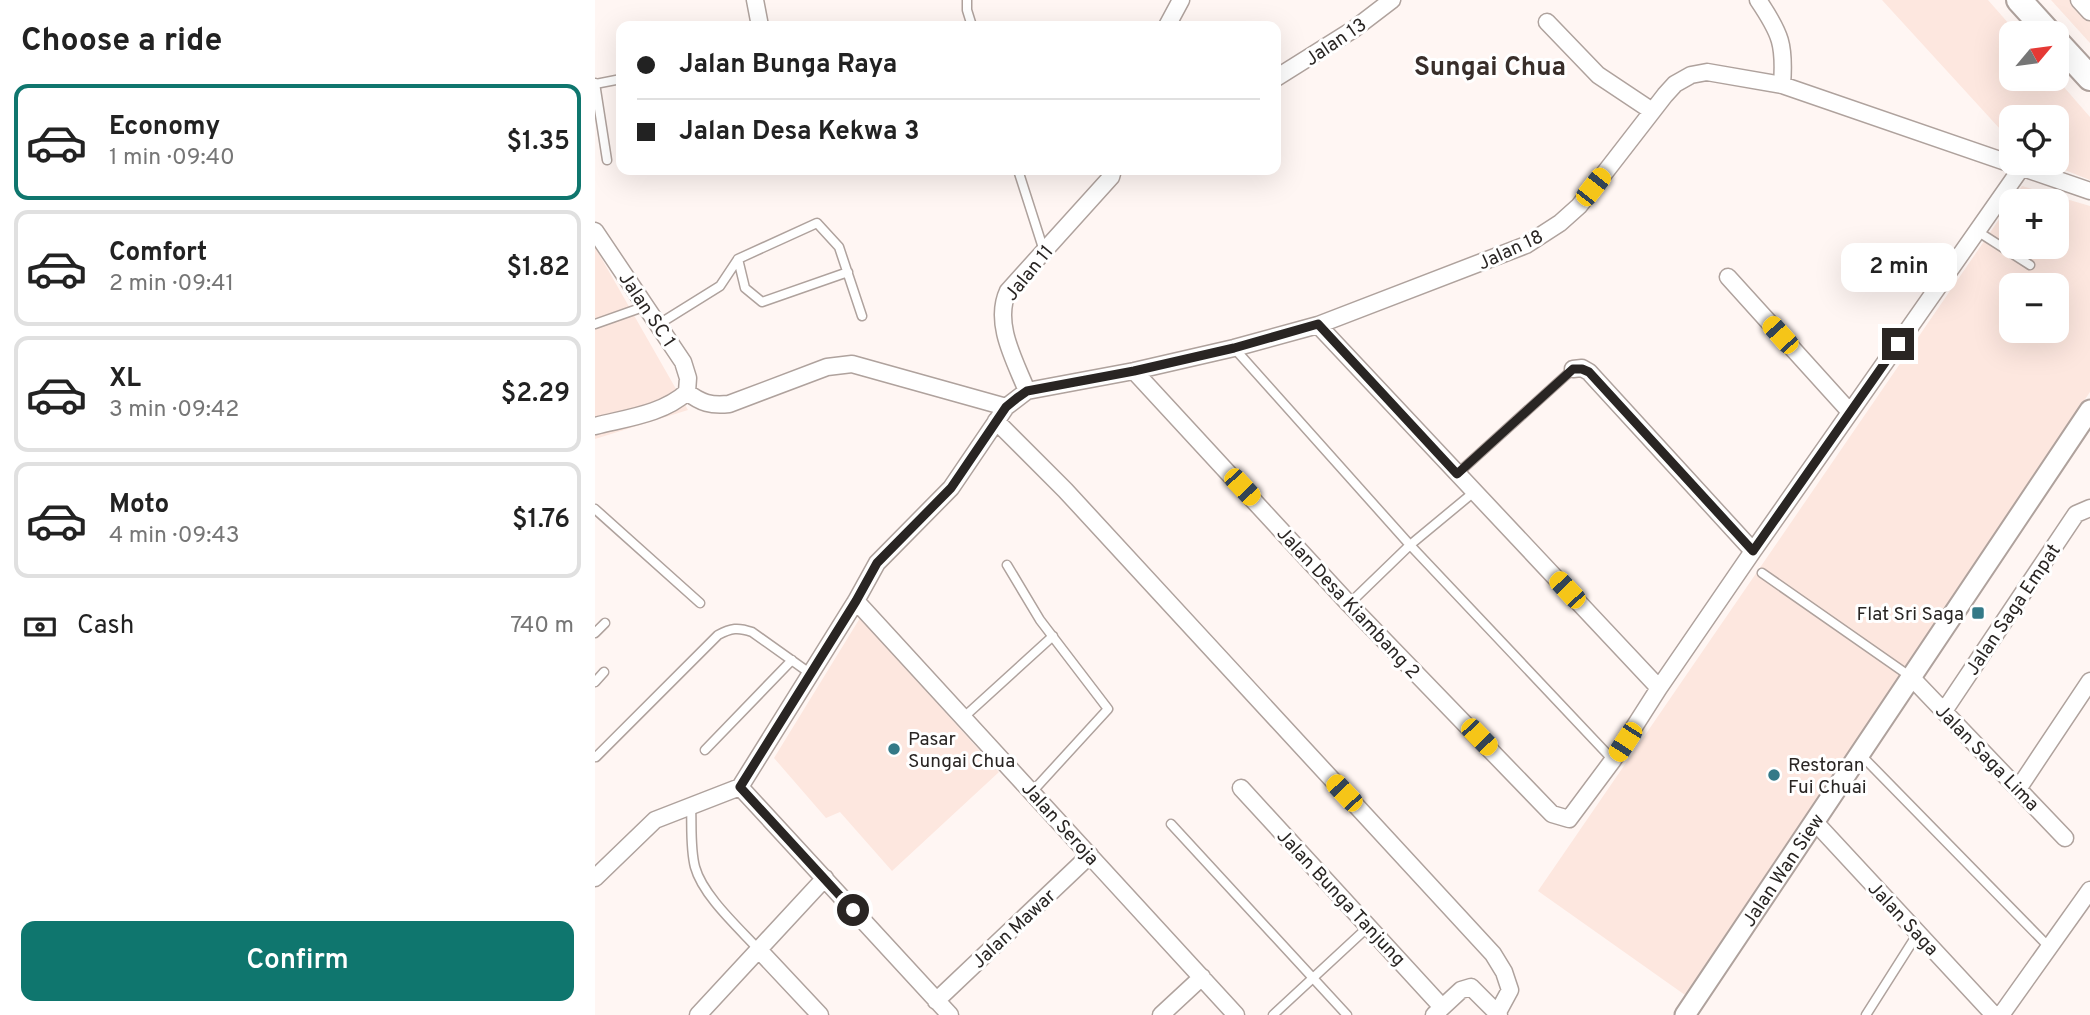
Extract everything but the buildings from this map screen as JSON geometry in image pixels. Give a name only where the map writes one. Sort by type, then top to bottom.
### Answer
[{"type":"main road","points":[[2019,0],[2038,21]]},
{"type":"main road","points":[[2069,55],[2090,78]]},
{"type":"street","points":[[755,0],[759,21]]},
{"type":"street","points":[[1170,21],[1181,0]]},
{"type":"street","name":"Jalan 13","points":[[1281,75],[1354,29],[1392,0]]},
{"type":"street","points":[[1758,0],[1774,23],[1780,38],[1784,55],[1783,85]]},
{"type":"street","points":[[2079,0],[2090,12]]},
{"type":"street","points":[[1547,22],[1598,75],[1652,111]]},
{"type":"street","name":"Jalan 18","points":[[1027,391],[1134,371],[1234,348],[1318,324],[1526,245],[1549,231],[1579,206],[1675,84],[1691,75],[1707,72],[1783,85],[1999,159]]},
{"type":"street","name":"Jalan 11","points":[[1027,391],[1002,318],[1002,304],[1008,291],[1112,175]]},
{"type":"street","points":[[1613,760],[1753,551],[2016,175]]},
{"type":"street","name":"Jalan 18","points":[[2045,175],[2090,191]]},
{"type":"street","name":"Jalan SC 1","points":[[595,231],[683,362],[688,378],[687,391]]},
{"type":"street","points":[[1728,278],[1850,412]]},
{"type":"street","points":[[1318,324],[1659,688]]},
{"type":"street","points":[[595,426],[664,407],[678,400],[687,391],[698,401],[713,405],[729,404],[827,367],[852,364],[1006,407]]},
{"type":"street","points":[[1573,369],[1589,372],[1753,551]]},
{"type":"street","name":"Jalan Desa Kiambang 2","points":[[1134,371],[1349,604],[1552,814],[1566,819],[1572,818],[1613,760]]},
{"type":"street","points":[[596,874],[655,820],[740,787],[877,563],[951,488],[1006,407],[1027,391]]},
{"type":"street","name":"Jalan Wan Siew","points":[[1685,1015],[2090,410]]},
{"type":"street","points":[[996,421],[1075,500],[1493,954],[1504,972],[1510,990],[1498,1014],[1471,987],[1461,990],[1438,1011]]},
{"type":"street","name":"Jalan Saga Empat","points":[[1944,711],[2076,514],[2087,509]]},
{"type":"street","name":"Jalan Seroja","points":[[856,601],[1236,1015]]},
{"type":"street","name":"Jalan Saga Lima","points":[[1911,677],[2065,838]]},
{"type":"street","points":[[2018,789],[2090,681]]},
{"type":"street","points":[[740,787],[950,1015]]},
{"type":"street","name":"Jalan Bunga Tanjung","points":[[1241,788],[1370,926],[1438,1011]]},
{"type":"street","name":"Jalan Saga","points":[[1814,821],[1994,1015]]},
{"type":"street","name":"Jalan Mawar","points":[[936,1001],[1090,855]]},
{"type":"street","points":[[698,1015],[825,878]]},
{"type":"street","points":[[2000,1015],[2090,890]]},
{"type":"street","points":[[759,950],[820,1015]]},
{"type":"street","points":[[1161,1015],[1202,977]]},
{"type":"lane","points":[[967,0],[970,21]]},
{"type":"lane","points":[[607,160],[595,83],[616,80]]},
{"type":"lane","points":[[1020,175],[1044,251]]},
{"type":"lane","points":[[659,324],[720,286],[738,259],[817,223],[839,247],[862,316]]},
{"type":"lane","points":[[1977,230],[2031,265]]},
{"type":"lane","points":[[738,259],[745,288],[762,302],[848,272]]},
{"type":"lane","points":[[595,324],[646,306]]},
{"type":"lane","points":[[1234,348],[1410,545],[1613,760]]},
{"type":"lane","points":[[1457,474],[1573,369]]},
{"type":"lane","points":[[1349,604],[1410,545],[1474,492]]},
{"type":"lane","points":[[595,509],[700,603]]},
{"type":"lane","points":[[1007,565],[1040,620],[1108,709],[1032,792]]},
{"type":"lane","points":[[1762,573],[1911,677]]},
{"type":"lane","points":[[595,633],[605,623]]},
{"type":"lane","points":[[596,757],[718,635],[730,628],[752,632],[811,674]]},
{"type":"lane","points":[[964,717],[1053,636]]},
{"type":"lane","points":[[705,750],[792,660]]},
{"type":"lane","points":[[595,682],[604,672]]},
{"type":"lane","points":[[1859,753],[2049,947]]},
{"type":"lane","points":[[691,806],[694,864],[698,877],[759,950]]},
{"type":"lane","points":[[1171,824],[1347,1015]]},
{"type":"lane","points":[[1273,1015],[1370,926]]},
{"type":"lane","points":[[1866,1015],[1918,933]]},
{"type":"shaded area","points":[[1882,0],[1988,0],[2006,21],[1999,21],[1999,91],[2067,91],[2090,117],[2090,180],[2069,172],[2069,105],[1999,105],[1999,128]]},
{"type":"shaded area","points":[[2051,0],[2090,0],[2090,43]]},
{"type":"shaded area","points":[[2069,200],[2090,206],[2090,392],[1685,995],[1538,891],[1999,219],[1999,259],[2069,259]]},
{"type":"shaded area","points":[[595,247],[688,410],[595,439]]},
{"type":"shaded area","name":"Pasar Sungai Chua","points":[[860,618],[999,772],[892,871],[840,812],[826,818],[774,758]]},
{"type":"place","name":"Flat Sri Saga","points":[[1978,613]]},
{"type":"place","name":"Pasar Sungai Chua","points":[[894,749]]},
{"type":"place","name":"Restoran Fui Chuai","points":[[1774,775]]},
{"type":"district","name":"Sungai Chua","points":[[1490,66]]},
{"type":"route","points":[[853,910],[740,787],[877,563],[951,488],[1006,407],[1027,391],[1134,371],[1234,348],[1318,324],[1457,474],[1573,369],[1582,369],[1589,372],[1753,551],[1898,344]]}]
